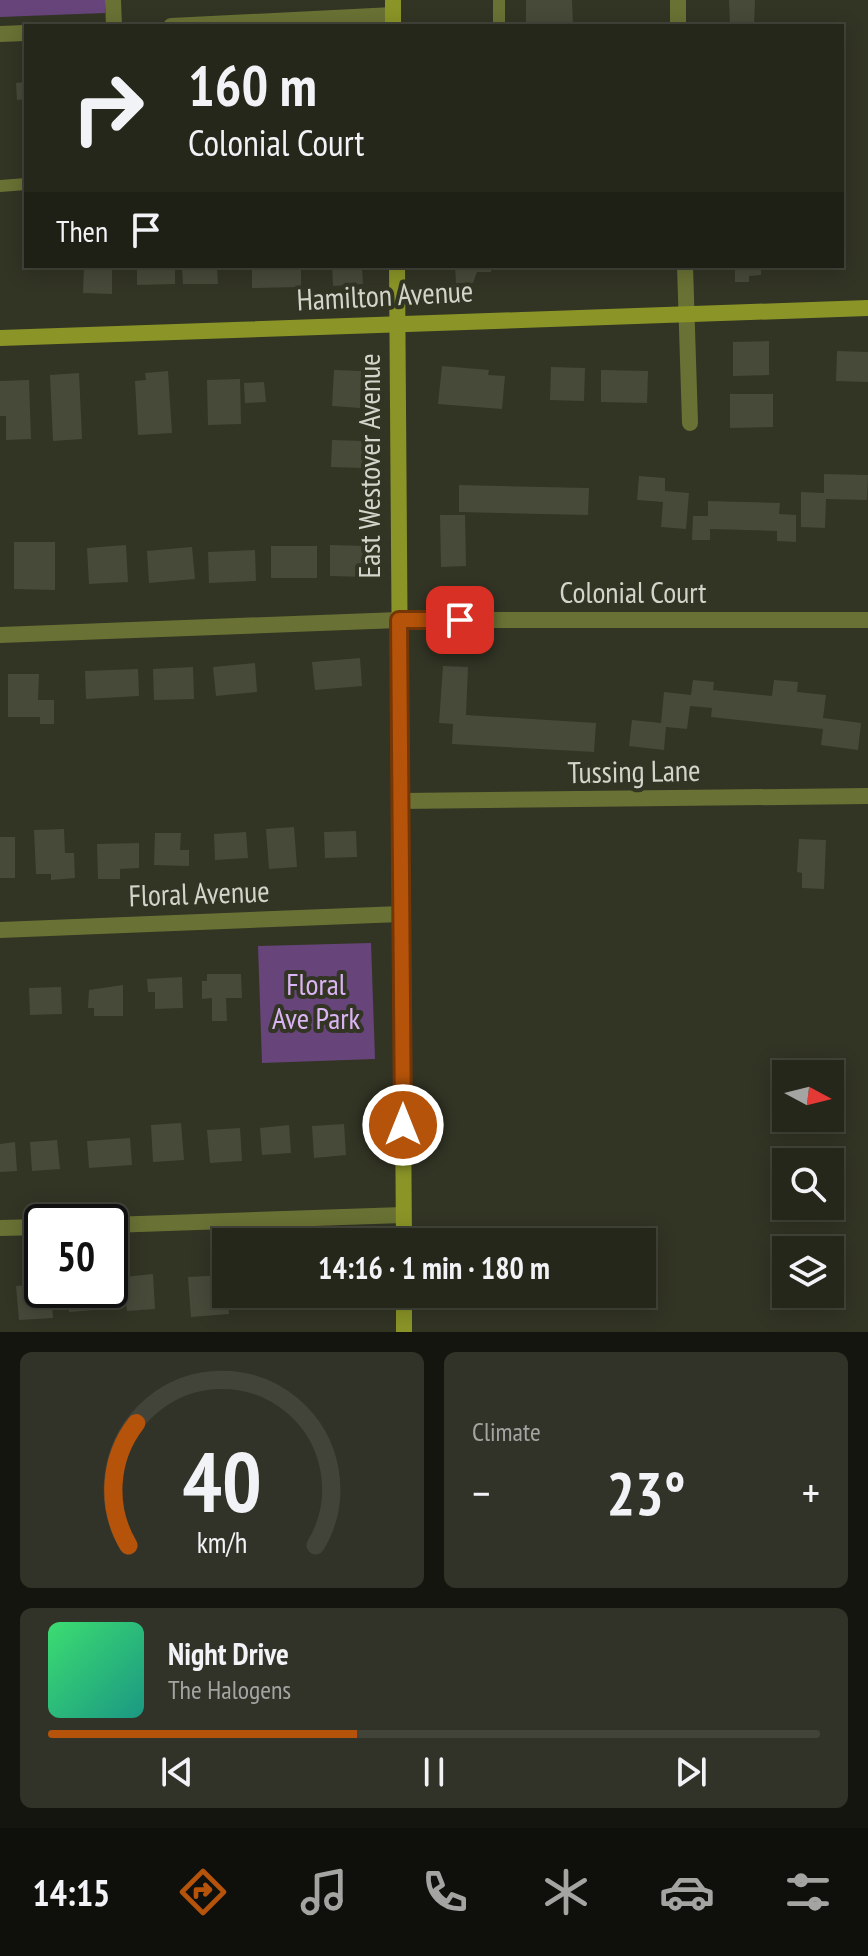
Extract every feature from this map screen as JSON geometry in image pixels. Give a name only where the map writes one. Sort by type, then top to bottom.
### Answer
[{"type":"main road","name":"East Westover Avenue","points":[[397,268],[403,1228]]},
{"type":"main road","name":"Hamilton Avenue","points":[[0,338],[868,308]]},
{"type":"main road","points":[[404,1308],[404,1332]]},
{"type":"street","points":[[113,0],[114,24]]},
{"type":"street","points":[[678,0],[678,24]]},
{"type":"street","points":[[208,24],[393,14]]},
{"type":"street","points":[[0,34],[24,33]]},
{"type":"street","points":[[685,268],[690,423]]},
{"type":"street","name":"Colonial Court","points":[[0,635],[399,620],[868,620]]},
{"type":"street","name":"Tussing Lane","points":[[400,801],[868,796]]},
{"type":"street","name":"Floral Avenue","points":[[0,930],[401,914]]},
{"type":"street","points":[[128,1224],[403,1215]]},
{"type":"street","points":[[0,1228],[24,1227]]},
{"type":"lane","points":[[499,0],[499,24]]},
{"type":"lane","points":[[0,186],[24,184]]},
{"type":"green space","points":[[0,0],[105,0],[105,13],[0,17]]},
{"type":"green space","name":"Floral Ave Park","points":[[371,943],[375,1059],[262,1063],[258,946]]},
{"type":"building","points":[[526,0],[572,0],[573,24],[526,24]]},
{"type":"building","points":[[729,0],[755,0],[754,24],[730,24]]},
{"type":"building","points":[[24,82],[24,99],[17,100],[16,83]]},
{"type":"building","points":[[84,268],[112,268],[112,294],[83,293]]},
{"type":"building","points":[[137,268],[175,268],[175,284],[137,285]]},
{"type":"building","points":[[182,268],[217,268],[218,284],[183,284]]},
{"type":"building","points":[[252,268],[301,268],[301,287],[252,288]]},
{"type":"building","points":[[332,268],[362,268],[363,284],[333,286]]},
{"type":"building","points":[[455,268],[491,268],[491,272],[477,272],[473,283],[456,283]]},
{"type":"building","points":[[735,268],[761,268],[761,275],[749,276],[749,282],[735,282]]},
{"type":"building","points":[[769,341],[769,375],[733,376],[733,342]]},
{"type":"building","points":[[837,351],[868,352],[868,382],[836,381]]},
{"type":"building","points":[[442,366],[489,370],[488,375],[505,376],[502,409],[438,404]]},
{"type":"building","points":[[551,367],[585,368],[584,401],[550,400]]},
{"type":"building","points":[[334,370],[361,371],[360,408],[332,406]]},
{"type":"building","points":[[601,370],[648,371],[647,403],[601,402]]},
{"type":"building","points":[[168,371],[172,433],[138,435],[135,381],[146,380],[145,373]]},
{"type":"building","points":[[79,373],[82,439],[53,441],[50,375]]},
{"type":"building","points":[[240,379],[241,424],[208,425],[207,380]]},
{"type":"building","points":[[29,380],[31,439],[6,440],[6,416],[0,416],[0,381]]},
{"type":"building","points":[[264,382],[266,402],[245,403],[244,383]]},
{"type":"building","points":[[730,394],[773,394],[773,427],[730,428]]},
{"type":"building","points":[[332,440],[364,441],[363,468],[331,467]]},
{"type":"building","points":[[824,474],[868,475],[867,500],[826,499],[825,528],[801,527],[801,492],[824,493]]},
{"type":"building","points":[[639,476],[665,478],[665,491],[689,493],[686,529],[661,527],[663,502],[637,500]]},
{"type":"building","points":[[459,485],[589,488],[588,515],[459,512]]},
{"type":"building","points":[[708,501],[780,503],[779,514],[796,515],[796,542],[777,541],[777,531],[710,529],[710,540],[692,540],[693,516],[708,516]]},
{"type":"building","points":[[440,515],[465,515],[466,566],[441,567]]},
{"type":"building","points":[[14,542],[55,542],[55,590],[14,589]]},
{"type":"building","points":[[126,545],[128,582],[89,584],[87,548]]},
{"type":"building","points":[[330,545],[368,546],[367,577],[330,576]]},
{"type":"building","points":[[271,546],[317,546],[317,578],[271,578]]},
{"type":"building","points":[[192,547],[195,579],[149,583],[147,551]]},
{"type":"building","points":[[255,550],[256,581],[209,583],[208,552]]},
{"type":"building","points":[[360,658],[362,686],[315,690],[312,662]]},
{"type":"building","points":[[255,663],[257,692],[216,696],[213,667]]},
{"type":"building","points":[[443,666],[468,667],[466,715],[596,723],[594,752],[452,744],[453,724],[439,723]]},
{"type":"building","points":[[193,667],[194,699],[154,700],[153,669]]},
{"type":"building","points":[[138,669],[139,696],[86,699],[85,671]]},
{"type":"building","points":[[8,674],[39,674],[38,700],[54,700],[54,724],[40,724],[40,717],[8,717]]},
{"type":"building","points":[[693,680],[714,682],[713,690],[772,696],[774,680],[798,682],[797,692],[826,695],[823,718],[861,723],[858,750],[821,745],[823,729],[711,717],[712,708],[690,706],[687,729],[666,727],[664,750],[629,746],[632,720],[661,723],[664,692],[691,695]]},
{"type":"building","points":[[294,827],[297,867],[269,869],[266,829]]},
{"type":"building","points":[[64,829],[65,853],[74,853],[75,878],[51,880],[51,874],[36,874],[34,830]]},
{"type":"building","points":[[356,831],[357,857],[325,858],[324,832]]},
{"type":"building","points":[[246,832],[248,858],[215,860],[214,834]]},
{"type":"building","points":[[155,833],[181,833],[180,850],[189,850],[189,866],[154,865]]},
{"type":"building","points":[[0,837],[15,837],[15,878],[0,878]]},
{"type":"building","points":[[799,839],[826,840],[824,889],[802,888],[802,873],[797,872]]},
{"type":"building","points":[[139,843],[139,868],[120,869],[120,879],[98,879],[97,844]]},
{"type":"building","points":[[207,974],[241,974],[242,998],[226,998],[227,1021],[212,1021],[212,998],[202,999],[202,981],[207,981]]},
{"type":"building","points":[[182,977],[183,1008],[155,1009],[155,992],[148,992],[147,979]]},
{"type":"building","points":[[123,985],[123,1016],[94,1016],[94,1008],[88,1008],[89,990]]},
{"type":"building","points":[[61,987],[62,1014],[30,1015],[29,988]]},
{"type":"building","points":[[181,1123],[184,1160],[153,1162],[151,1125]]},
{"type":"building","points":[[344,1124],[346,1155],[314,1158],[312,1126]]},
{"type":"building","points":[[289,1125],[291,1153],[262,1155],[260,1128]]},
{"type":"building","points":[[240,1128],[242,1161],[210,1163],[207,1130]]},
{"type":"building","points":[[130,1138],[132,1165],[89,1168],[87,1141]]},
{"type":"building","points":[[57,1140],[60,1169],[32,1171],[30,1142]]},
{"type":"building","points":[[15,1142],[17,1171],[0,1172],[0,1144]]},
{"type":"building","points":[[153,1274],[155,1309],[127,1311],[128,1277]]},
{"type":"building","points":[[212,1276],[212,1308],[229,1308],[229,1314],[191,1317],[188,1277]]},
{"type":"building","points":[[24,1285],[24,1308],[52,1308],[53,1318],[19,1320],[16,1286]]},
{"type":"building","points":[[69,1308],[106,1309],[69,1312]]},
{"type":"route","points":[[403,1125],[399,620],[460,620]]}]
